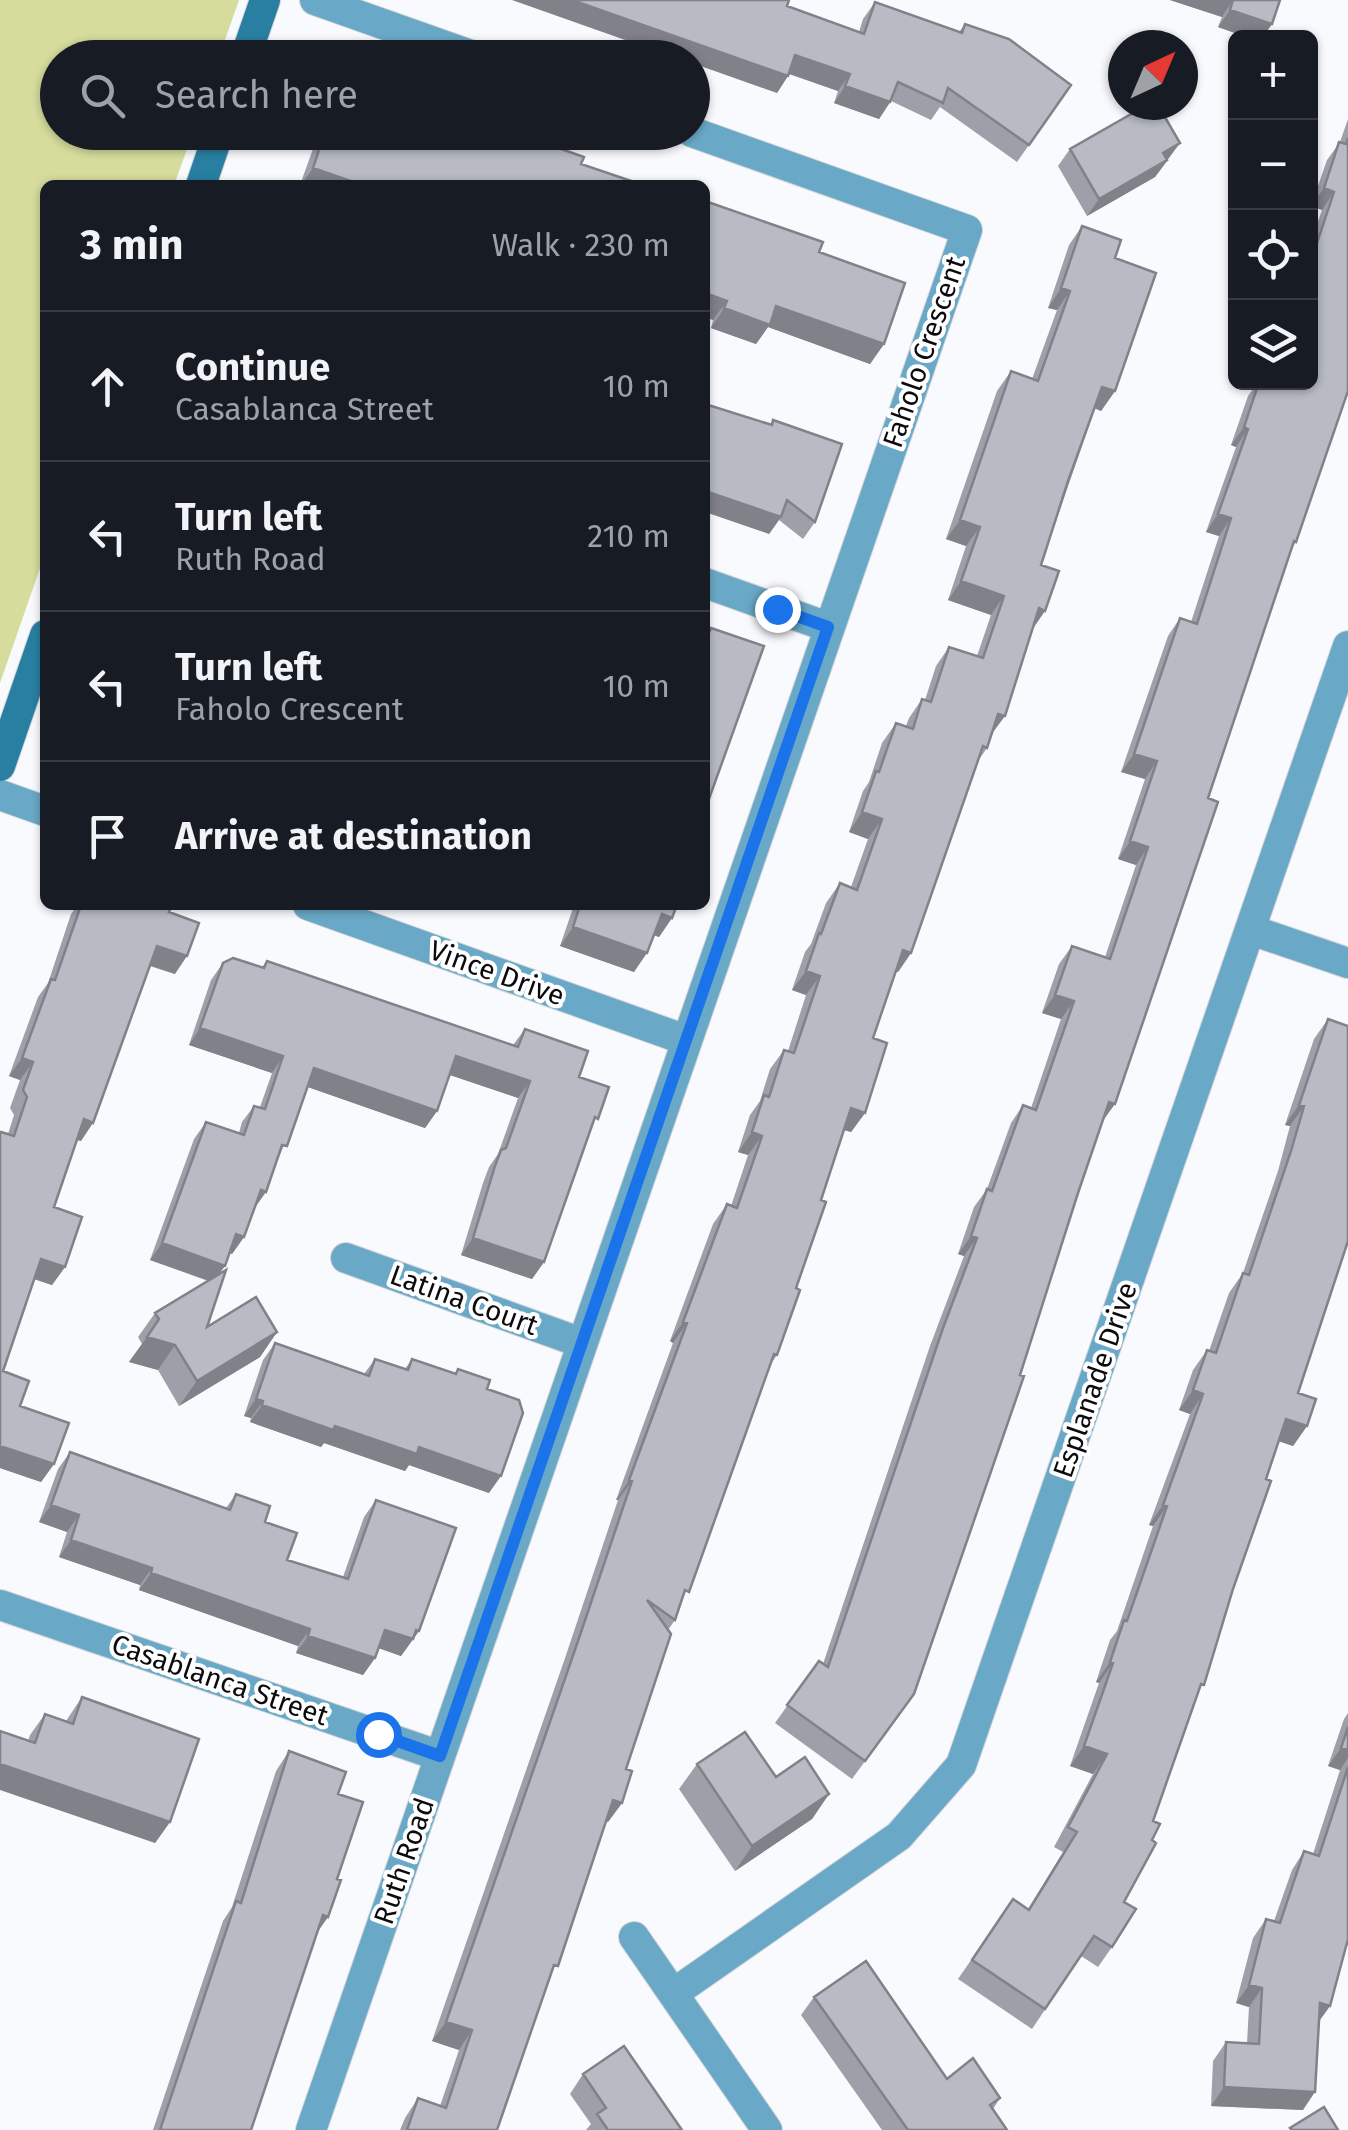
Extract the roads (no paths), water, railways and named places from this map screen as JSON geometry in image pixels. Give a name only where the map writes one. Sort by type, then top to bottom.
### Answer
[{"type":"street","points":[[251,40],[265,0]]},
{"type":"street","points":[[315,0],[428,40]]},
{"type":"street","name":"Faholo Crescent","points":[[710,138],[967,230],[828,627]]},
{"type":"street","points":[[203,180],[213,150]]},
{"type":"street","points":[[710,585],[828,627]]},
{"type":"street","name":"Ruth Road","points":[[311,2130],[828,627]]},
{"type":"street","name":"Esplanade Drive","points":[[674,1993],[899,1836],[961,1765],[1348,646]]},
{"type":"street","points":[[0,766],[40,650]]},
{"type":"street","points":[[0,795],[40,809]]},
{"type":"street","name":"Vince Drive","points":[[322,910],[686,1040]]},
{"type":"street","points":[[1251,930],[1348,963]]},
{"type":"street","name":"Latina Court","points":[[346,1258],[582,1342]]},
{"type":"street","name":"Casablanca Street","points":[[0,1605],[440,1756]]},
{"type":"street","points":[[634,1937],[767,2130]]}]
